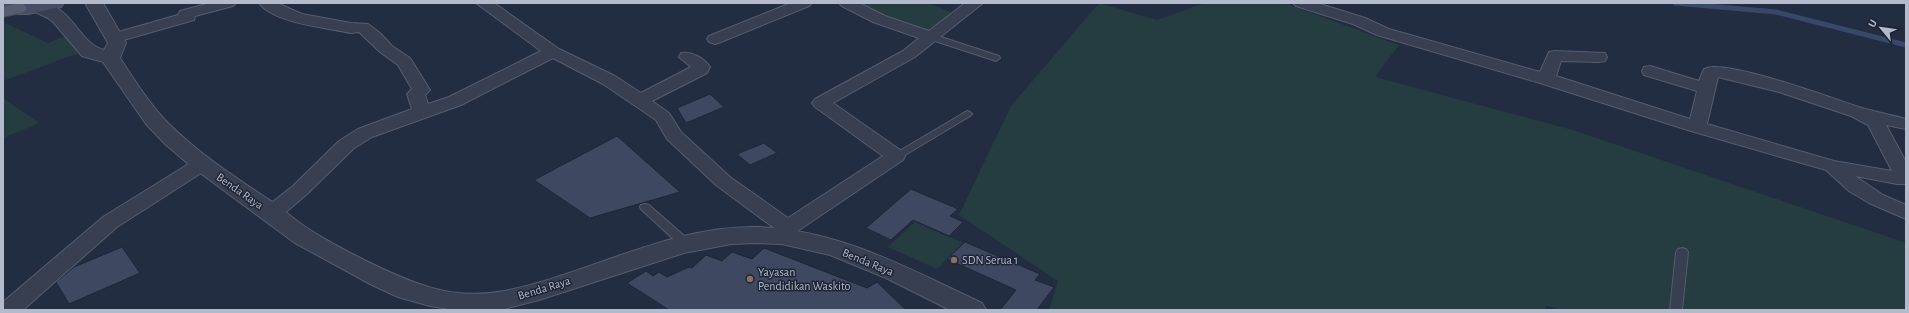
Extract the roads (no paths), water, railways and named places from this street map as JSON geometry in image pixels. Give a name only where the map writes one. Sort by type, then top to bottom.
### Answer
[{"type":"main road","points":[[8,8],[47,5]]},
{"type":"street","name":"Benda Raya","points":[[94,3],[112,48],[140,102],[160,127],[202,164],[272,213],[279,220],[314,243],[399,288],[454,306],[489,302],[523,296],[686,244],[754,234],[786,232],[885,268],[973,310]]},
{"type":"street","points":[[47,5],[89,52],[112,48],[188,17],[185,14],[228,3]]},
{"type":"street","points":[[267,3],[286,15],[314,22],[336,24],[351,30],[362,27],[375,37],[386,50],[404,62],[421,90],[416,94],[419,106],[427,111]]},
{"type":"street","points":[[484,3],[553,52],[609,80],[641,100],[663,117],[674,135],[723,181],[786,232],[896,156],[818,109],[909,54],[932,37],[966,8],[975,3]]},
{"type":"street","points":[[715,39],[804,3]]},
{"type":"street","points":[[847,3],[879,19],[932,37]]},
{"type":"street","points":[[1301,3],[1359,21],[1383,32],[1546,79],[1697,127],[1832,166],[1897,178],[1905,178],[1878,126],[1874,121],[1857,112]]},
{"type":"street","points":[[272,213],[300,190],[346,145],[364,133],[444,106],[553,52]]},
{"type":"street","points":[[1546,79],[1553,57],[1555,56],[1599,56]]},
{"type":"street","points":[[641,100],[701,69],[702,67],[699,64],[687,57]]},
{"type":"street","points":[[1697,127],[1710,73],[1713,71],[1720,71],[1785,88],[1857,112],[1906,124]]},
{"type":"street","points":[[1650,72],[1707,89]]},
{"type":"street","points":[[9,310],[110,222],[202,164]]},
{"type":"street","points":[[1832,166],[1856,187],[1876,199],[1906,213]]},
{"type":"lane","points":[[932,37],[996,58]]},
{"type":"lane","points":[[896,156],[967,114]]},
{"type":"lane","points":[[645,207],[686,244]]},
{"type":"lane","points":[[1676,310],[1682,252]]},
{"type":"waterway","points":[[1675,3],[1776,12],[1906,45]]},
{"type":"place","name":"SDN Serua 1","points":[[954,260]]},
{"type":"place","name":"Yayasan Pendidikan Waskito","points":[[750,279]]}]
